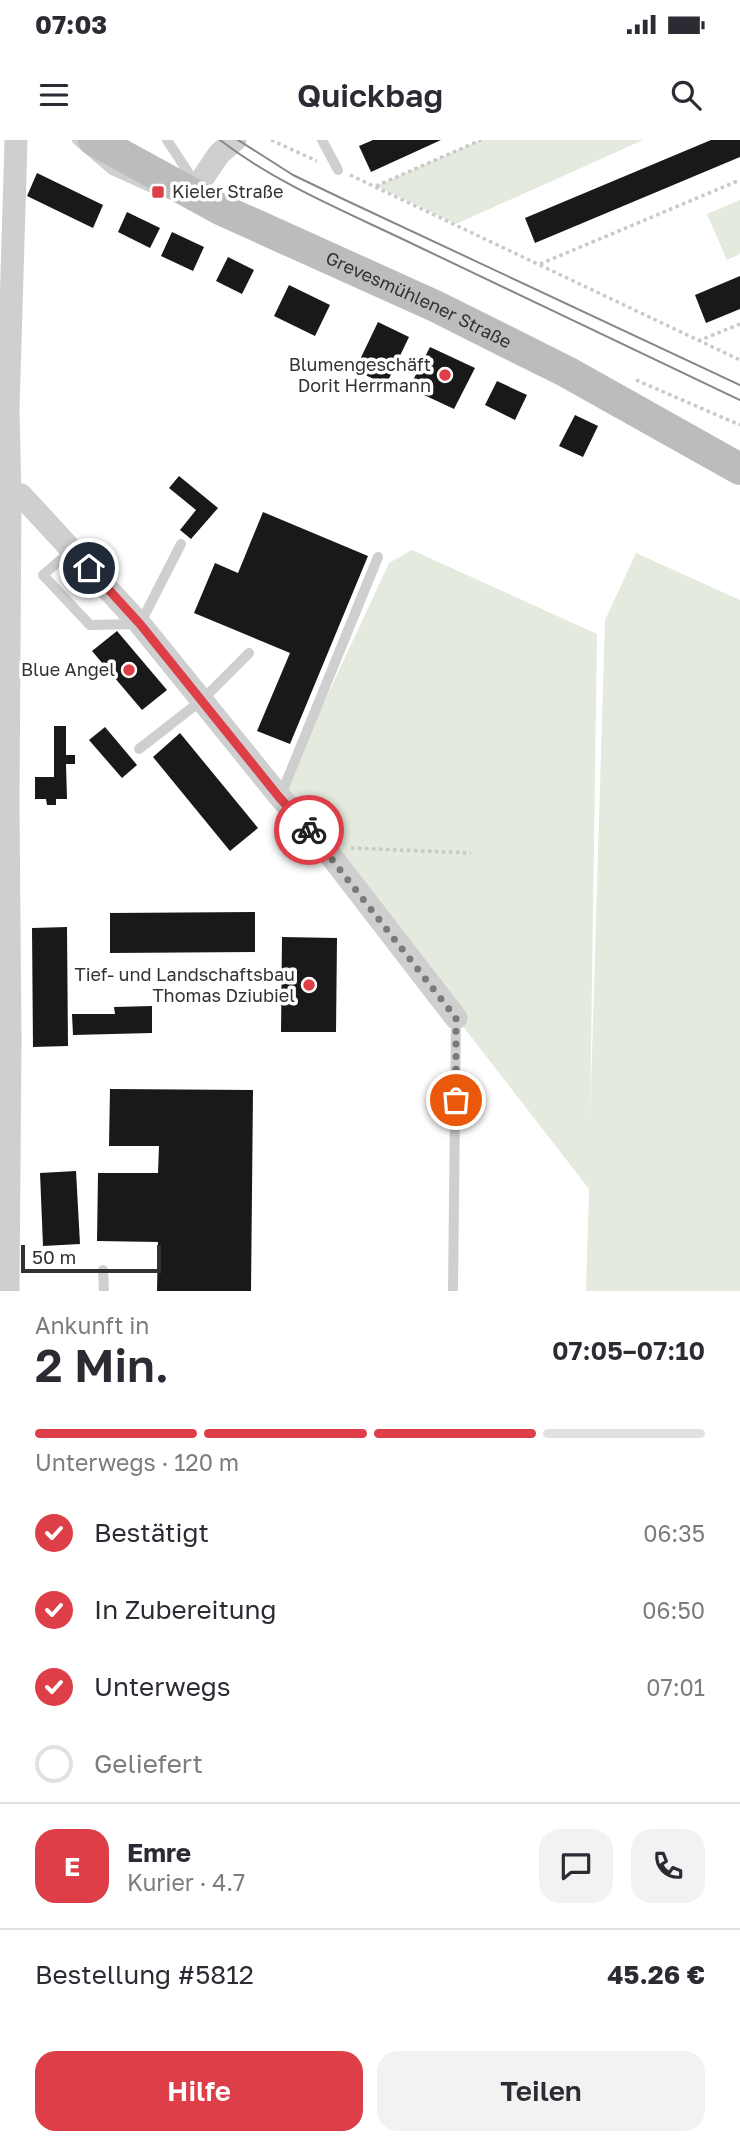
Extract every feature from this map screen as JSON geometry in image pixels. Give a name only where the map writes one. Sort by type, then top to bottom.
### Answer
[{"type":"street","points":[[8,1291],[4,1242],[10,496],[4,410],[16,140]]},
{"type":"street","name":"Grevesmühlener Straße","points":[[94,140],[187,188],[222,210],[495,335],[740,470]]},
{"type":"street","name":"Grevesmühlener Straße","points":[[132,140],[187,188],[343,250],[498,321],[740,447]]},
{"type":"street","points":[[187,188],[235,140]]},
{"type":"street","points":[[10,496],[21,495],[140,624],[279,797],[324,847],[456,1018]]},
{"type":"lane","points":[[78,140],[112,170],[148,188],[187,188],[167,140]]},
{"type":"lane","points":[[322,140],[338,170]]},
{"type":"lane","points":[[72,550],[43,575],[90,625],[140,624],[181,544]]},
{"type":"lane","points":[[279,797],[378,557]]},
{"type":"lane","points":[[139,749],[202,700],[249,653]]},
{"type":"lane","points":[[453,1291],[456,1018]]},
{"type":"lane","points":[[103,1270],[104,1291]]},
{"type":"path","points":[[271,140],[376,186],[740,360]]},
{"type":"path","points":[[376,186],[481,140]]},
{"type":"path","points":[[540,264],[740,180]]},
{"type":"path","points":[[698,341],[740,324]]},
{"type":"path","points":[[625,376],[740,425]]},
{"type":"path","points":[[324,847],[471,853]]},
{"type":"shaded area","points":[[481,140],[643,140],[456,224],[376,186]]},
{"type":"shaded area","points":[[740,200],[740,254],[727,260],[707,214]]},
{"type":"shaded area","points":[[412,550],[597,634],[590,1121],[605,620],[636,553],[740,600],[740,1291],[586,1291],[589,1189],[324,847],[280,797],[389,563]]},
{"type":"building","points":[[373,140],[441,140],[371,172],[359,146]]},
{"type":"building","points":[[711,140],[740,140],[740,157],[535,243],[525,218]]},
{"type":"building","points":[[37,173],[103,205],[93,228],[27,196]]},
{"type":"building","points":[[127,212],[160,228],[150,248],[118,232]]},
{"type":"building","points":[[172,232],[204,247],[193,271],[161,256]]},
{"type":"building","points":[[228,257],[254,270],[242,294],[216,281]]},
{"type":"building","points":[[740,276],[740,309],[706,323],[695,295]]},
{"type":"building","points":[[289,285],[330,305],[315,336],[274,316]]},
{"type":"building","points":[[378,322],[409,337],[386,385],[355,370]]},
{"type":"building","points":[[430,347],[475,368],[454,409],[409,388]]},
{"type":"building","points":[[497,381],[527,395],[515,420],[485,405]]},
{"type":"building","points":[[575,415],[598,426],[583,457],[559,446]]},
{"type":"building","points":[[179,476],[218,508],[191,539],[180,530],[196,510],[169,488]]},
{"type":"building","points":[[263,512],[368,556],[290,744],[257,731],[290,653],[194,613],[215,563],[238,573]]},
{"type":"building","name":"Blue Angel","points":[[117,631],[167,690],[142,710],[92,651]]},
{"type":"building","points":[[54,726],[66,726],[66,755],[75,755],[75,764],[66,764],[67,799],[56,799],[56,805],[47,805],[46,799],[35,799],[35,777],[54,777]]},
{"type":"building","points":[[105,727],[137,765],[122,778],[89,740]]},
{"type":"building","points":[[180,733],[258,828],[230,851],[153,757]]},
{"type":"building","points":[[255,912],[255,952],[110,953],[110,913]]},
{"type":"building","points":[[67,927],[68,1046],[33,1047],[32,928]]},
{"type":"building","name":"Tief- und Landschaftsbau Thomas Dziubiel","points":[[282,937],[337,938],[336,1032],[281,1032]]},
{"type":"building","points":[[152,1006],[152,1033],[73,1035],[72,1014],[115,1014],[114,1007]]},
{"type":"building","points":[[110,1089],[253,1090],[251,1291],[157,1291],[158,1242],[97,1241],[98,1173],[158,1173],[159,1146],[109,1146]]},
{"type":"building","points":[[76,1171],[80,1244],[43,1246],[40,1173]]},
{"type":"tram line","points":[[220,140],[267,171],[316,198],[740,400]]},
{"type":"tram line","points":[[238,140],[293,175],[740,385]]},
{"type":"way so far","points":[[309,830],[456,1018],[456,1100]]},
{"type":"place","name":"Kieler Straße","points":[[158,192]]},
{"type":"place","name":"Blumengeschäft Dorit Herrmann","points":[[445,375]]},
{"type":"place","name":"Blue Angel","points":[[129,670]]},
{"type":"place","name":"Tief- und Landschaftsbau Thomas Dziubiel","points":[[309,985]]},
{"type":"route","points":[[89,568],[140,624],[279,797],[309,830]]}]
